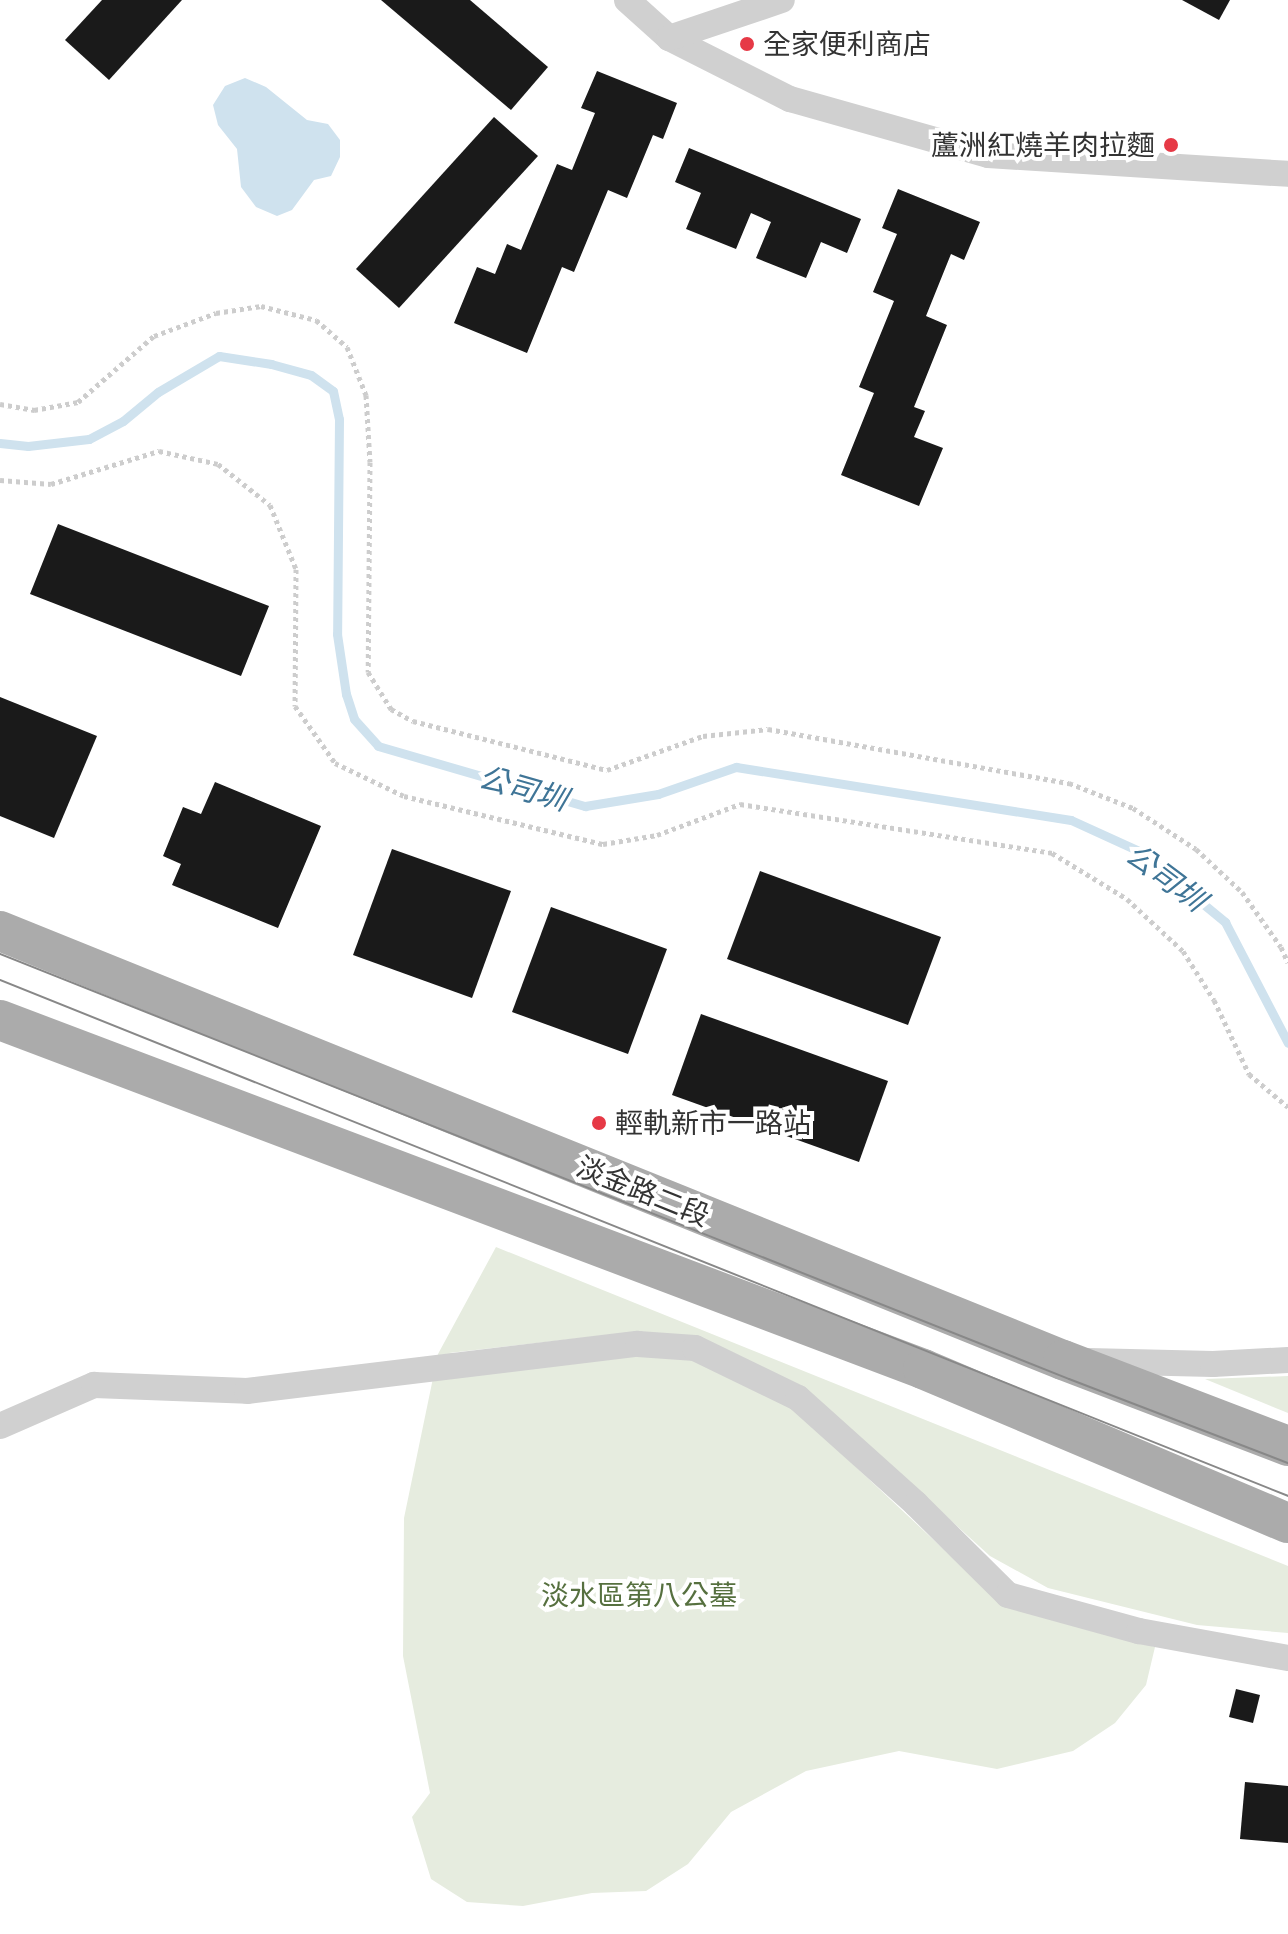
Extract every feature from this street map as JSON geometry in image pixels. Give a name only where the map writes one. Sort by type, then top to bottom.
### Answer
[{"type":"main road","name":"淡金路二段","points":[[0,931],[1063,1360],[1288,1446]]},
{"type":"main road","points":[[0,1020],[923,1369],[1288,1523]]},
{"type":"street","points":[[627,0],[669,38],[790,99],[988,155],[1288,174]]},
{"type":"street","points":[[669,38],[782,0]]},
{"type":"street","points":[[0,1426],[94,1385],[247,1391],[638,1344],[695,1348],[798,1398],[916,1504],[1008,1595],[1139,1631],[1288,1658]]},
{"type":"street","points":[[1063,1360],[1213,1364],[1288,1360]]},
{"type":"path","points":[[0,404],[34,410],[78,402],[154,336],[216,313],[261,306],[316,320],[347,347],[366,395],[370,462],[368,672],[391,709],[413,721],[607,770],[703,736],[768,729],[1069,783],[1133,808],[1196,849],[1242,892],[1281,947],[1288,963]]},
{"type":"path","points":[[0,480],[51,484],[159,451],[218,464],[270,505],[296,569],[295,706],[335,763],[404,796],[603,844],[657,835],[740,804],[1052,853],[1127,899],[1183,951],[1214,1000],[1249,1074],[1288,1107]]},
{"type":"green space","name":"淡水區第八公墓","points":[[496,1247],[1288,1566],[1288,1633],[1197,1625],[1048,1588],[990,1556],[807,1390],[634,1332],[449,1353],[637,1353],[691,1359],[793,1408],[1003,1605],[1155,1647],[1146,1685],[1115,1723],[1073,1751],[997,1769],[899,1751],[806,1771],[731,1812],[688,1864],[646,1891],[592,1893],[523,1906],[467,1902],[431,1879],[412,1817],[430,1793],[403,1656],[404,1518],[438,1354]]},
{"type":"green space","points":[[1288,1376],[1288,1413],[1205,1379]]},
{"type":"water","points":[[245,78],[266,87],[307,120],[328,124],[340,140],[340,157],[331,176],[314,180],[292,210],[277,216],[256,207],[241,187],[237,149],[218,125],[213,105],[225,86]]},
{"type":"building","points":[[102,0],[182,0],[109,80],[65,40]]},
{"type":"building","points":[[381,0],[470,0],[548,67],[511,110]]},
{"type":"building","points":[[1182,0],[1230,0],[1219,20]]},
{"type":"building","points":[[597,71],[677,103],[663,139],[653,135],[627,198],[608,190],[574,272],[562,267],[527,353],[454,323],[477,267],[495,274],[507,244],[521,250],[557,164],[572,170],[595,113],[581,108]]},
{"type":"building","points":[[494,117],[538,156],[399,308],[356,269]]},
{"type":"building","points":[[689,148],[861,219],[847,253],[821,242],[806,278],[756,258],[771,222],[751,213],[736,249],[686,229],[701,193],[675,182]]},
{"type":"building","points":[[898,189],[980,222],[964,260],[951,254],[926,316],[947,325],[914,407],[925,411],[914,437],[943,448],[919,506],[841,475],[874,393],[859,387],[894,301],[873,292],[897,234],[882,228]]},
{"type":"building","points":[[58,524],[269,606],[241,676],[30,594]]},
{"type":"building","points":[[0,697],[97,736],[54,838],[0,816]]},
{"type":"building","points":[[215,782],[321,826],[278,928],[172,885],[181,864],[163,856],[183,807],[201,814]]},
{"type":"building","points":[[392,849],[511,891],[472,998],[353,955]]},
{"type":"building","points":[[760,871],[941,937],[908,1025],[727,959]]},
{"type":"building","points":[[551,907],[667,949],[628,1054],[512,1012]]},
{"type":"building","points":[[701,1014],[888,1081],[859,1162],[672,1095]]},
{"type":"building","points":[[1236,1689],[1260,1695],[1253,1723],[1229,1717]]},
{"type":"building","points":[[1245,1782],[1288,1786],[1288,1843],[1240,1839]]},
{"type":"waterway","name":"公司圳","points":[[0,443],[28,446],[89,439],[123,421],[158,392],[219,356],[271,364],[311,375],[333,391],[339,419],[337,634],[346,694],[354,719],[378,746],[585,806],[658,794],[736,767],[1071,820],[1139,851],[1225,922],[1288,1043]]},
{"type":"tram line","points":[[0,954],[1288,1463]]},
{"type":"tram line","points":[[0,980],[1288,1496]]},
{"type":"place","name":"全家便利商店","points":[[747,44]]},
{"type":"place","name":"蘆洲紅燒羊肉拉麵","points":[[1171,145]]},
{"type":"place","name":"輕軌新市一路站","points":[[599,1123]]}]
